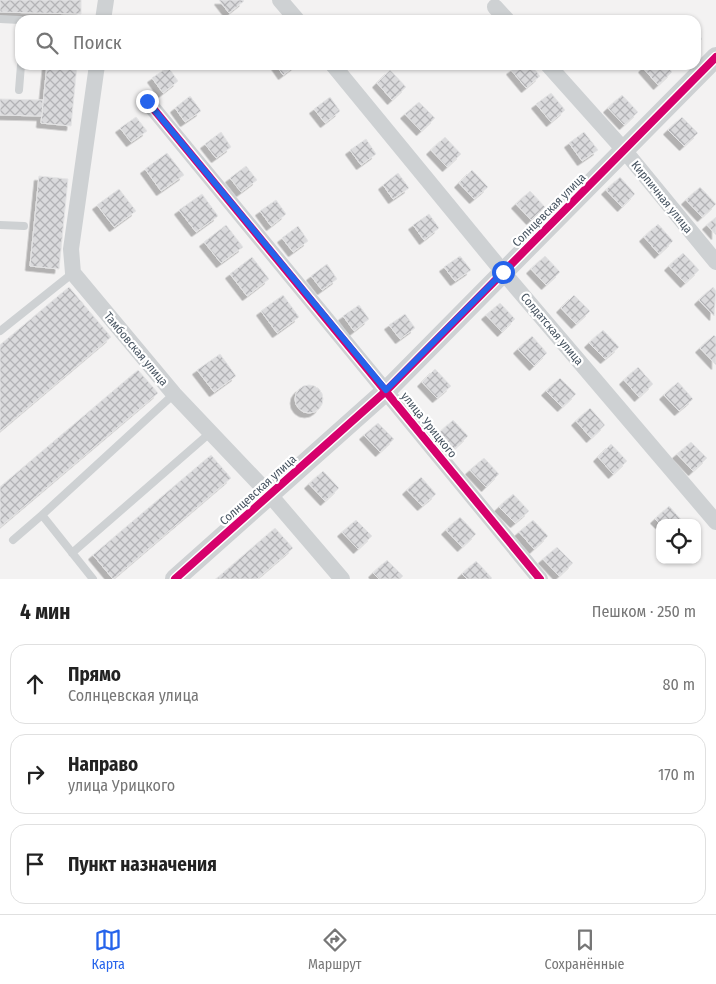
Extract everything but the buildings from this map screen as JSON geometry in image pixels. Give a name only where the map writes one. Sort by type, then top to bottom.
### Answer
[{"type":"street","points":[[104,15],[106,0]]},
{"type":"street","points":[[280,0],[292,15]]},
{"type":"street","points":[[496,7],[503,15]]},
{"type":"street","name":"Солнцевская улица","points":[[175,579],[386,390],[716,57]]},
{"type":"street","points":[[73,273],[71,249],[96,70]]},
{"type":"street","name":"Солдатская улица","points":[[337,70],[503,272],[716,522]]},
{"type":"street","name":"Кирпичная улица","points":[[552,70],[624,150],[716,262]]},
{"type":"street","name":"улица Урицкого","points":[[147,101],[540,579]]},
{"type":"street","name":"Тамбовская улица","points":[[73,273],[174,394],[270,495],[342,579]]},
{"type":"lane","points":[[0,19],[15,20]]},
{"type":"lane","points":[[19,90],[21,70]]},
{"type":"lane","points":[[0,225],[24,226]]},
{"type":"lane","points":[[0,331],[73,273]]},
{"type":"lane","points":[[14,540],[174,394]]},
{"type":"lane","points":[[72,553],[211,432]]},
{"type":"lane","points":[[42,515],[93,579]]},
{"type":"cycle path","points":[[175,579],[386,391],[716,57]]},
{"type":"cycle path","points":[[147,101],[540,579]]},
{"type":"route","points":[[147,101],[386,390],[503,272]]}]
